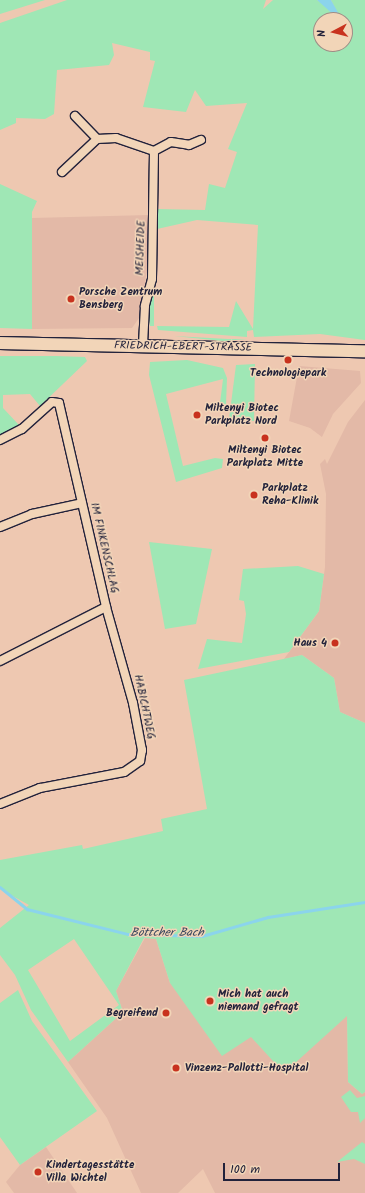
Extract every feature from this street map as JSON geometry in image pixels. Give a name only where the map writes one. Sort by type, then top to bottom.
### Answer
[{"type":"main road","name":"FRIEDRICH-EBERT-STRASSE","points":[[0,343],[365,351]]},
{"type":"street","points":[[75,116],[97,140]]},
{"type":"street","points":[[62,172],[97,140],[116,138],[154,151],[171,142],[189,145],[201,140]]},
{"type":"street","name":"MEISHEIDE","points":[[144,345],[145,306],[152,278],[154,151]]},
{"type":"street","name":"IM FINKENSCHLAG","points":[[0,440],[22,429],[47,405],[57,401],[106,607],[0,661]]},
{"type":"street","points":[[0,527],[32,514],[82,503]]},
{"type":"street","name":"HABICHTWEG","points":[[0,804],[40,788],[124,772],[140,762],[133,703],[106,607]]},
{"type":"shaded area","points":[[149,215],[149,259],[139,318],[132,328],[32,329],[32,218]]},
{"type":"shaded area","points":[[299,366],[360,371],[361,383],[333,414],[322,437],[310,428],[289,421]]},
{"type":"shaded area","points":[[365,400],[365,723],[340,712],[334,678],[302,655],[284,659],[319,611],[325,567],[326,494],[320,464],[325,459],[327,464],[348,422]]},
{"type":"shaded area","name":"Vinzenz-Pallotti-Hospital","points":[[145,938],[156,939],[170,983],[256,1039],[283,1073],[347,1015],[348,1082],[362,1094],[365,1092],[365,1193],[215,1193],[203,1169],[178,1193],[141,1193],[107,1118],[68,1062],[123,1012],[116,991]]},
{"type":"shaded area","name":"Kindertagesstätte Villa Wichtel","points":[[46,1147],[77,1193],[14,1193],[6,1182],[20,1165]]},
{"type":"green space","points":[[0,0],[45,0],[0,14]]},
{"type":"green space","points":[[67,0],[266,0],[263,9],[273,0],[317,0],[334,12],[313,12],[313,52],[353,52],[353,12],[337,12],[331,0],[365,0],[365,340],[320,334],[254,337],[253,330],[247,331],[247,337],[158,330],[157,326],[229,327],[236,301],[253,329],[258,225],[197,220],[157,229],[157,209],[205,210],[209,184],[225,188],[237,152],[228,149],[247,103],[206,106],[195,90],[186,112],[143,107],[155,61],[150,60],[150,52],[112,43],[114,55],[109,65],[57,70],[54,114],[45,119],[16,118],[16,123],[0,130],[0,23]]},
{"type":"green space","points":[[0,184],[37,201],[32,212],[32,329],[0,328]]},
{"type":"green space","points":[[154,289],[154,326],[150,326],[148,308]]},
{"type":"green space","points":[[174,336],[228,339],[247,339],[223,341]]},
{"type":"green space","points":[[0,356],[85,357],[87,361],[40,406],[30,394],[3,395],[3,408],[19,425],[0,436]]},
{"type":"green space","points":[[187,360],[223,368],[227,378],[226,405],[220,403],[223,379],[166,394],[183,466],[215,458],[223,459],[222,468],[176,482],[149,375],[150,362]]},
{"type":"green space","points":[[255,364],[254,421],[229,419],[236,365]]},
{"type":"green space","points":[[149,542],[212,549],[196,624],[165,629]]},
{"type":"green space","points":[[298,566],[324,574],[319,611],[289,652],[198,669],[207,639],[242,643],[246,614],[244,601],[239,600],[243,569]]},
{"type":"green space","points":[[302,655],[334,678],[340,712],[365,723],[365,1092],[362,1094],[348,1082],[347,1016],[284,1073],[251,1037],[222,1056],[170,983],[156,939],[144,938],[116,991],[123,1012],[68,1062],[31,1010],[15,975],[0,955],[0,928],[29,905],[0,889],[0,860],[82,845],[83,849],[163,831],[161,819],[207,809],[184,680]],"holes":[[[74,939],[119,1005],[70,1041],[28,970]]]},
{"type":"green space","points":[[18,990],[32,1021],[97,1111],[20,1165],[0,1137],[0,1003]]},
{"type":"green space","points":[[350,1090],[357,1098],[365,1096],[365,1118],[360,1123],[358,1112],[351,1112],[341,1097]]},
{"type":"green space","points":[[362,1142],[365,1144],[365,1164],[354,1159],[337,1162]]},
{"type":"water","points":[[317,0],[331,0],[338,12],[331,12]]},
{"type":"waterway","name":"Böttcher Bach","points":[[0,887],[27,909],[128,934],[202,936],[268,917],[365,902]]},
{"type":"place","name":"Porsche Zentrum Bensberg","points":[[71,299]]},
{"type":"place","name":"Technologiepark","points":[[288,360]]},
{"type":"place","name":"Miltenyi Biotec Parkplatz Nord","points":[[197,415]]},
{"type":"place","name":"Miltenyi Biotec Parkplatz Mitte","points":[[265,438]]},
{"type":"place","name":"Parkplatz Reha-Klinik","points":[[254,495]]},
{"type":"place","name":"Haus 4","points":[[335,643]]},
{"type":"place","name":"Mich hat auch niemand gefragt","points":[[210,1001]]},
{"type":"place","name":"Begreifend","points":[[166,1013]]},
{"type":"place","name":"Vinzenz-Pallotti-Hospital","points":[[176,1068]]},
{"type":"place","name":"Kindertagesstätte Villa Wichtel","points":[[38,1172]]}]
